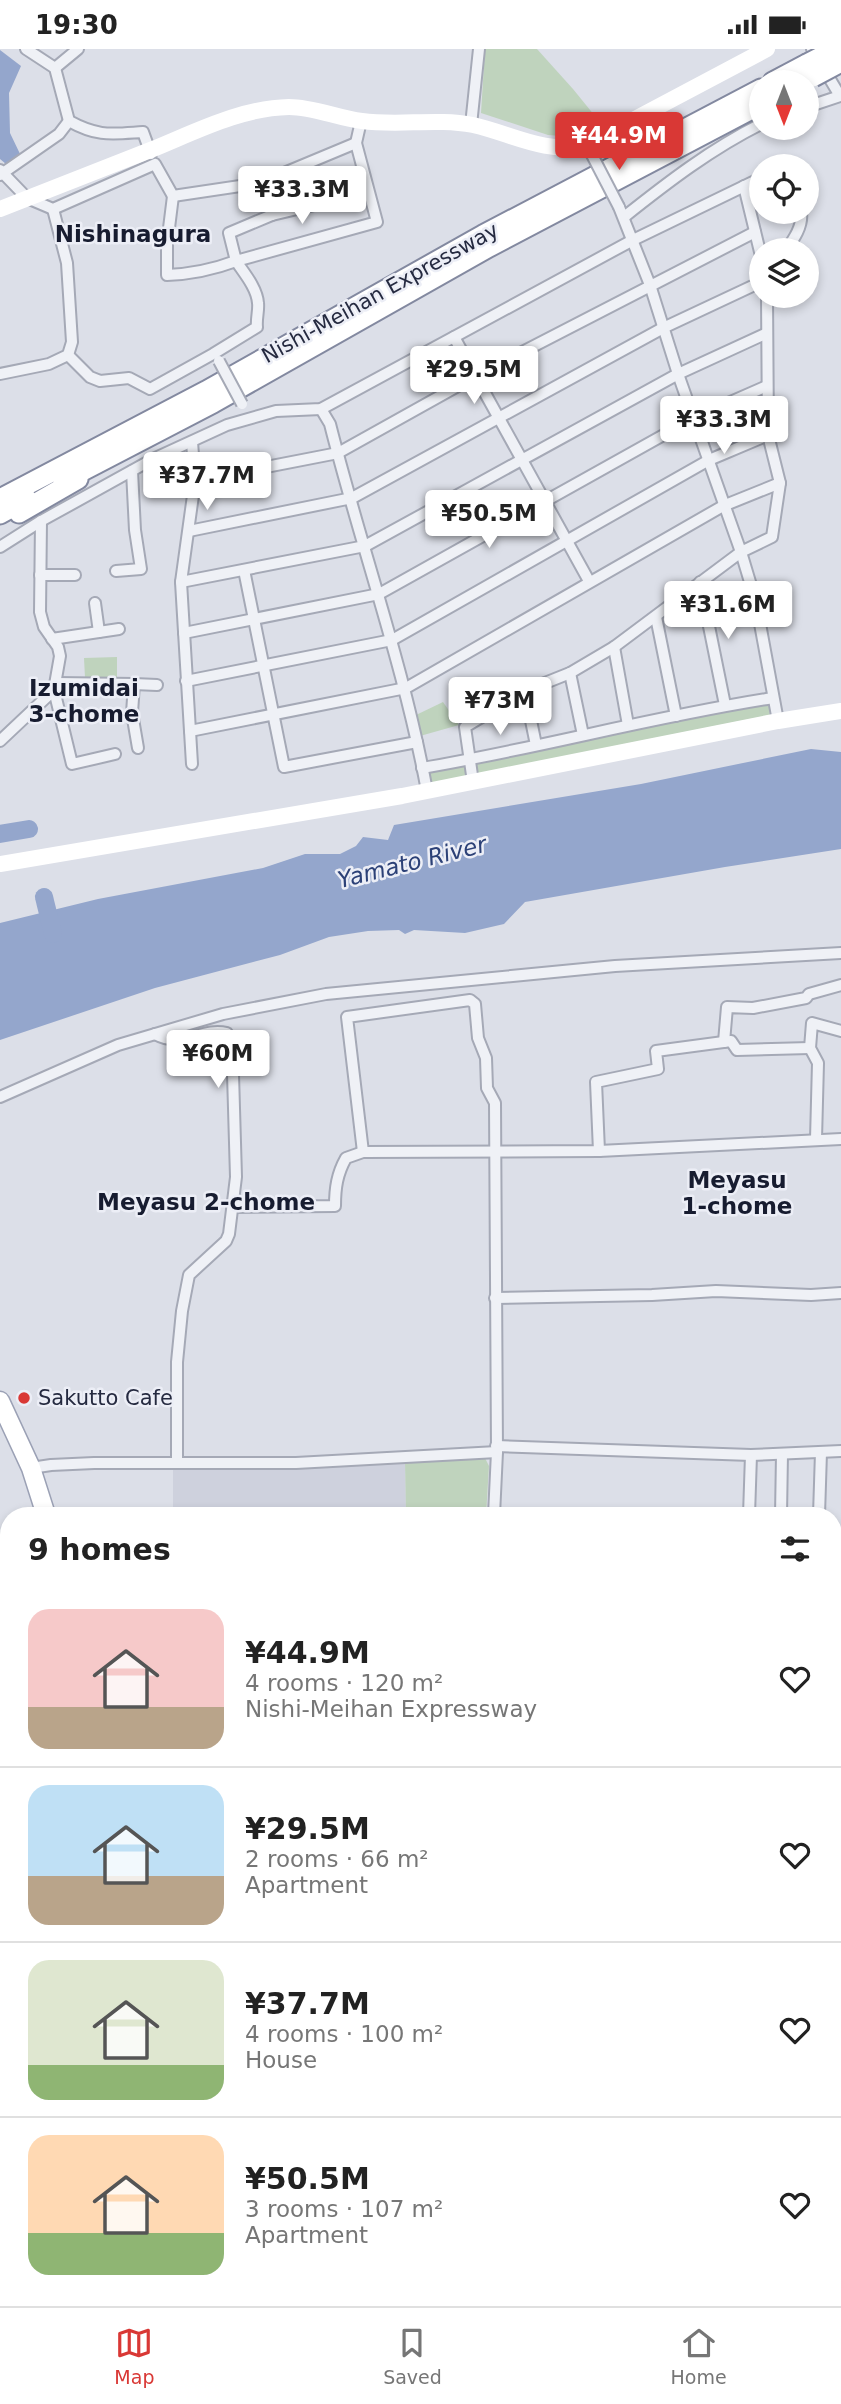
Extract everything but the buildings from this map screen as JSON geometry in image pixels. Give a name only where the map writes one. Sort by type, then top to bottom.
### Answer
[{"type":"highway","points":[[809,68],[836,49]]},
{"type":"highway","points":[[809,68],[841,62]]},
{"type":"highway","name":"Nishi-Meihan Expressway","points":[[0,514],[206,391],[483,235],[749,95]]},
{"type":"highway","name":"Nishi-Meihan Expressway","points":[[0,499],[225,396],[489,247],[749,110]]},
{"type":"highway","points":[[0,487],[72,450],[113,448],[106,463],[0,526]]},
{"type":"main road","points":[[0,1401],[31,1468],[43,1507]]},
{"type":"street","points":[[26,49],[55,68],[69,121],[89,132],[143,132],[152,157],[173,195],[167,243],[167,275],[212,271],[236,261],[377,222],[356,143],[361,121]]},
{"type":"street","points":[[55,68],[78,49]]},
{"type":"street","points":[[471,125],[479,49]]},
{"type":"street","points":[[53,209],[219,122],[259,110],[291,107],[361,121],[471,125],[535,145],[588,149],[767,49]]},
{"type":"street","points":[[819,77],[840,96],[819,103]]},
{"type":"street","points":[[53,209],[27,198],[1,173],[59,134],[69,121]]},
{"type":"street","points":[[621,212],[729,140],[749,130]]},
{"type":"street","points":[[173,195],[261,183],[356,143]]},
{"type":"street","points":[[588,149],[633,240],[741,552],[756,602],[778,721]]},
{"type":"street","points":[[0,208],[152,157]]},
{"type":"street","points":[[261,183],[272,215]]},
{"type":"street","points":[[0,547],[41,521],[169,451],[226,425],[276,411],[321,409],[633,240],[749,184]]},
{"type":"street","points":[[744,186],[756,238]]},
{"type":"street","points":[[68,355],[90,377],[100,381],[129,379],[150,389],[216,358],[257,327],[256,314],[259,305],[254,290],[236,261],[229,233],[272,215],[369,192]]},
{"type":"street","points":[[0,373],[49,364],[68,355],[72,342],[67,263],[53,209]]},
{"type":"street","points":[[195,481],[338,453],[476,376],[755,232]]},
{"type":"street","points":[[189,531],[352,498],[663,328],[749,288]]},
{"type":"street","points":[[474,782],[465,727],[525,691],[570,673],[614,647],[741,552],[772,537],[779,482],[768,435],[767,308]]},
{"type":"street","points":[[181,582],[365,545],[678,374],[767,333]]},
{"type":"street","points":[[454,337],[589,581]]},
{"type":"street","points":[[216,358],[247,418]]},
{"type":"street","points":[[184,633],[379,594],[694,418],[766,386]]},
{"type":"street","points":[[321,409],[330,423],[392,640],[427,791]]},
{"type":"street","points":[[186,681],[392,640],[709,460],[768,435]]},
{"type":"street","points":[[192,442],[195,481],[181,582],[192,764]]},
{"type":"street","points":[[116,571],[141,569],[135,530],[132,471]]},
{"type":"street","points":[[190,731],[405,688],[723,506],[779,482]]},
{"type":"street","points":[[41,521],[40,612],[44,627],[58,647],[60,656],[55,686],[72,764],[115,754]]},
{"type":"street","points":[[244,571],[284,767],[417,743]]},
{"type":"street","points":[[40,575],[75,575]]},
{"type":"street","points":[[700,582],[725,705]]},
{"type":"street","points":[[95,603],[99,632]]},
{"type":"street","points":[[656,617],[676,716]]},
{"type":"street","points":[[52,639],[119,629]]},
{"type":"street","points":[[614,647],[628,725]]},
{"type":"street","points":[[570,673],[583,735]]},
{"type":"street","points":[[134,684],[132,713],[138,748]]},
{"type":"street","points":[[0,741],[55,686],[157,685]]},
{"type":"street","points":[[525,691],[536,745]]},
{"type":"street","points":[[422,768],[725,705],[773,698]]},
{"type":"street","points":[[0,864],[427,791],[778,721],[841,711]]},
{"type":"street","points":[[0,1097],[81,1061],[155,1034],[223,1014],[326,994],[615,966],[841,953]]},
{"type":"street","points":[[724,1042],[727,1007],[753,1008],[793,1000],[841,985]]},
{"type":"street","points":[[363,1152],[347,1017],[470,1000],[475,1004],[478,1038],[486,1058],[488,1088],[495,1103],[497,1449],[494,1507]]},
{"type":"street","points":[[816,1139],[818,1063],[810,1048],[811,1023],[841,1031]]},
{"type":"street","points":[[155,1034],[178,1040],[218,1031],[227,1033],[240,1064],[233,1074],[236,1144],[229,1234],[226,1241],[189,1275],[182,1311],[177,1362],[177,1462]]},
{"type":"street","points":[[599,1151],[596,1082],[658,1069],[656,1051],[731,1041],[737,1050],[810,1048]]},
{"type":"street","points":[[233,1207],[335,1206],[340,1169],[346,1158],[363,1152],[599,1151],[841,1139]]},
{"type":"street","points":[[495,1298],[652,1296],[716,1291],[811,1295],[841,1293]]},
{"type":"street","points":[[31,1468],[94,1463],[296,1463],[497,1449],[751,1455],[841,1451]]},
{"type":"street","points":[[819,1507],[821,1452]]},
{"type":"street","points":[[781,1507],[782,1454]]},
{"type":"street","points":[[749,1507],[751,1455]]},
{"type":"shaded area","points":[[405,1462],[406,1507],[173,1507],[173,1470],[177,1467]]},
{"type":"green space","points":[[485,49],[537,49],[599,121],[574,137],[548,135],[481,113]]},
{"type":"green space","points":[[117,657],[117,679],[85,678],[84,658]]},
{"type":"green space","points":[[768,701],[770,715],[476,774],[474,763]]},
{"type":"green space","points":[[443,702],[459,725],[420,736],[416,715]]},
{"type":"green space","points":[[466,765],[468,776],[430,783],[428,773]]},
{"type":"green space","points":[[485,1458],[489,1466],[486,1507],[406,1507],[405,1462]]},
{"type":"water","points":[[0,50],[21,66],[9,93],[10,133],[21,156],[6,164],[0,159]]},
{"type":"water","name":"Yamato River","points":[[811,749],[841,752],[841,849],[525,902],[504,924],[465,933],[414,930],[405,934],[399,930],[329,937],[280,955],[155,988],[0,1040],[0,923],[98,899],[263,868],[305,854],[340,854],[356,846],[363,837],[388,840],[394,825],[641,784]]},
{"type":"waterway","points":[[0,834],[29,829]]},
{"type":"waterway","points":[[44,897],[53,934]]},
{"type":"place","name":"Sakutto Cafe","points":[[24,1398]]},
{"type":"district","name":"Nishinagura","points":[[133,234]]},
{"type":"district","name":"Izumidai 3-chome","points":[[84,701]]},
{"type":"district","name":"Meyasu 1-chome","points":[[737,1193]]},
{"type":"district","name":"Meyasu 2-chome","points":[[206,1202]]}]
